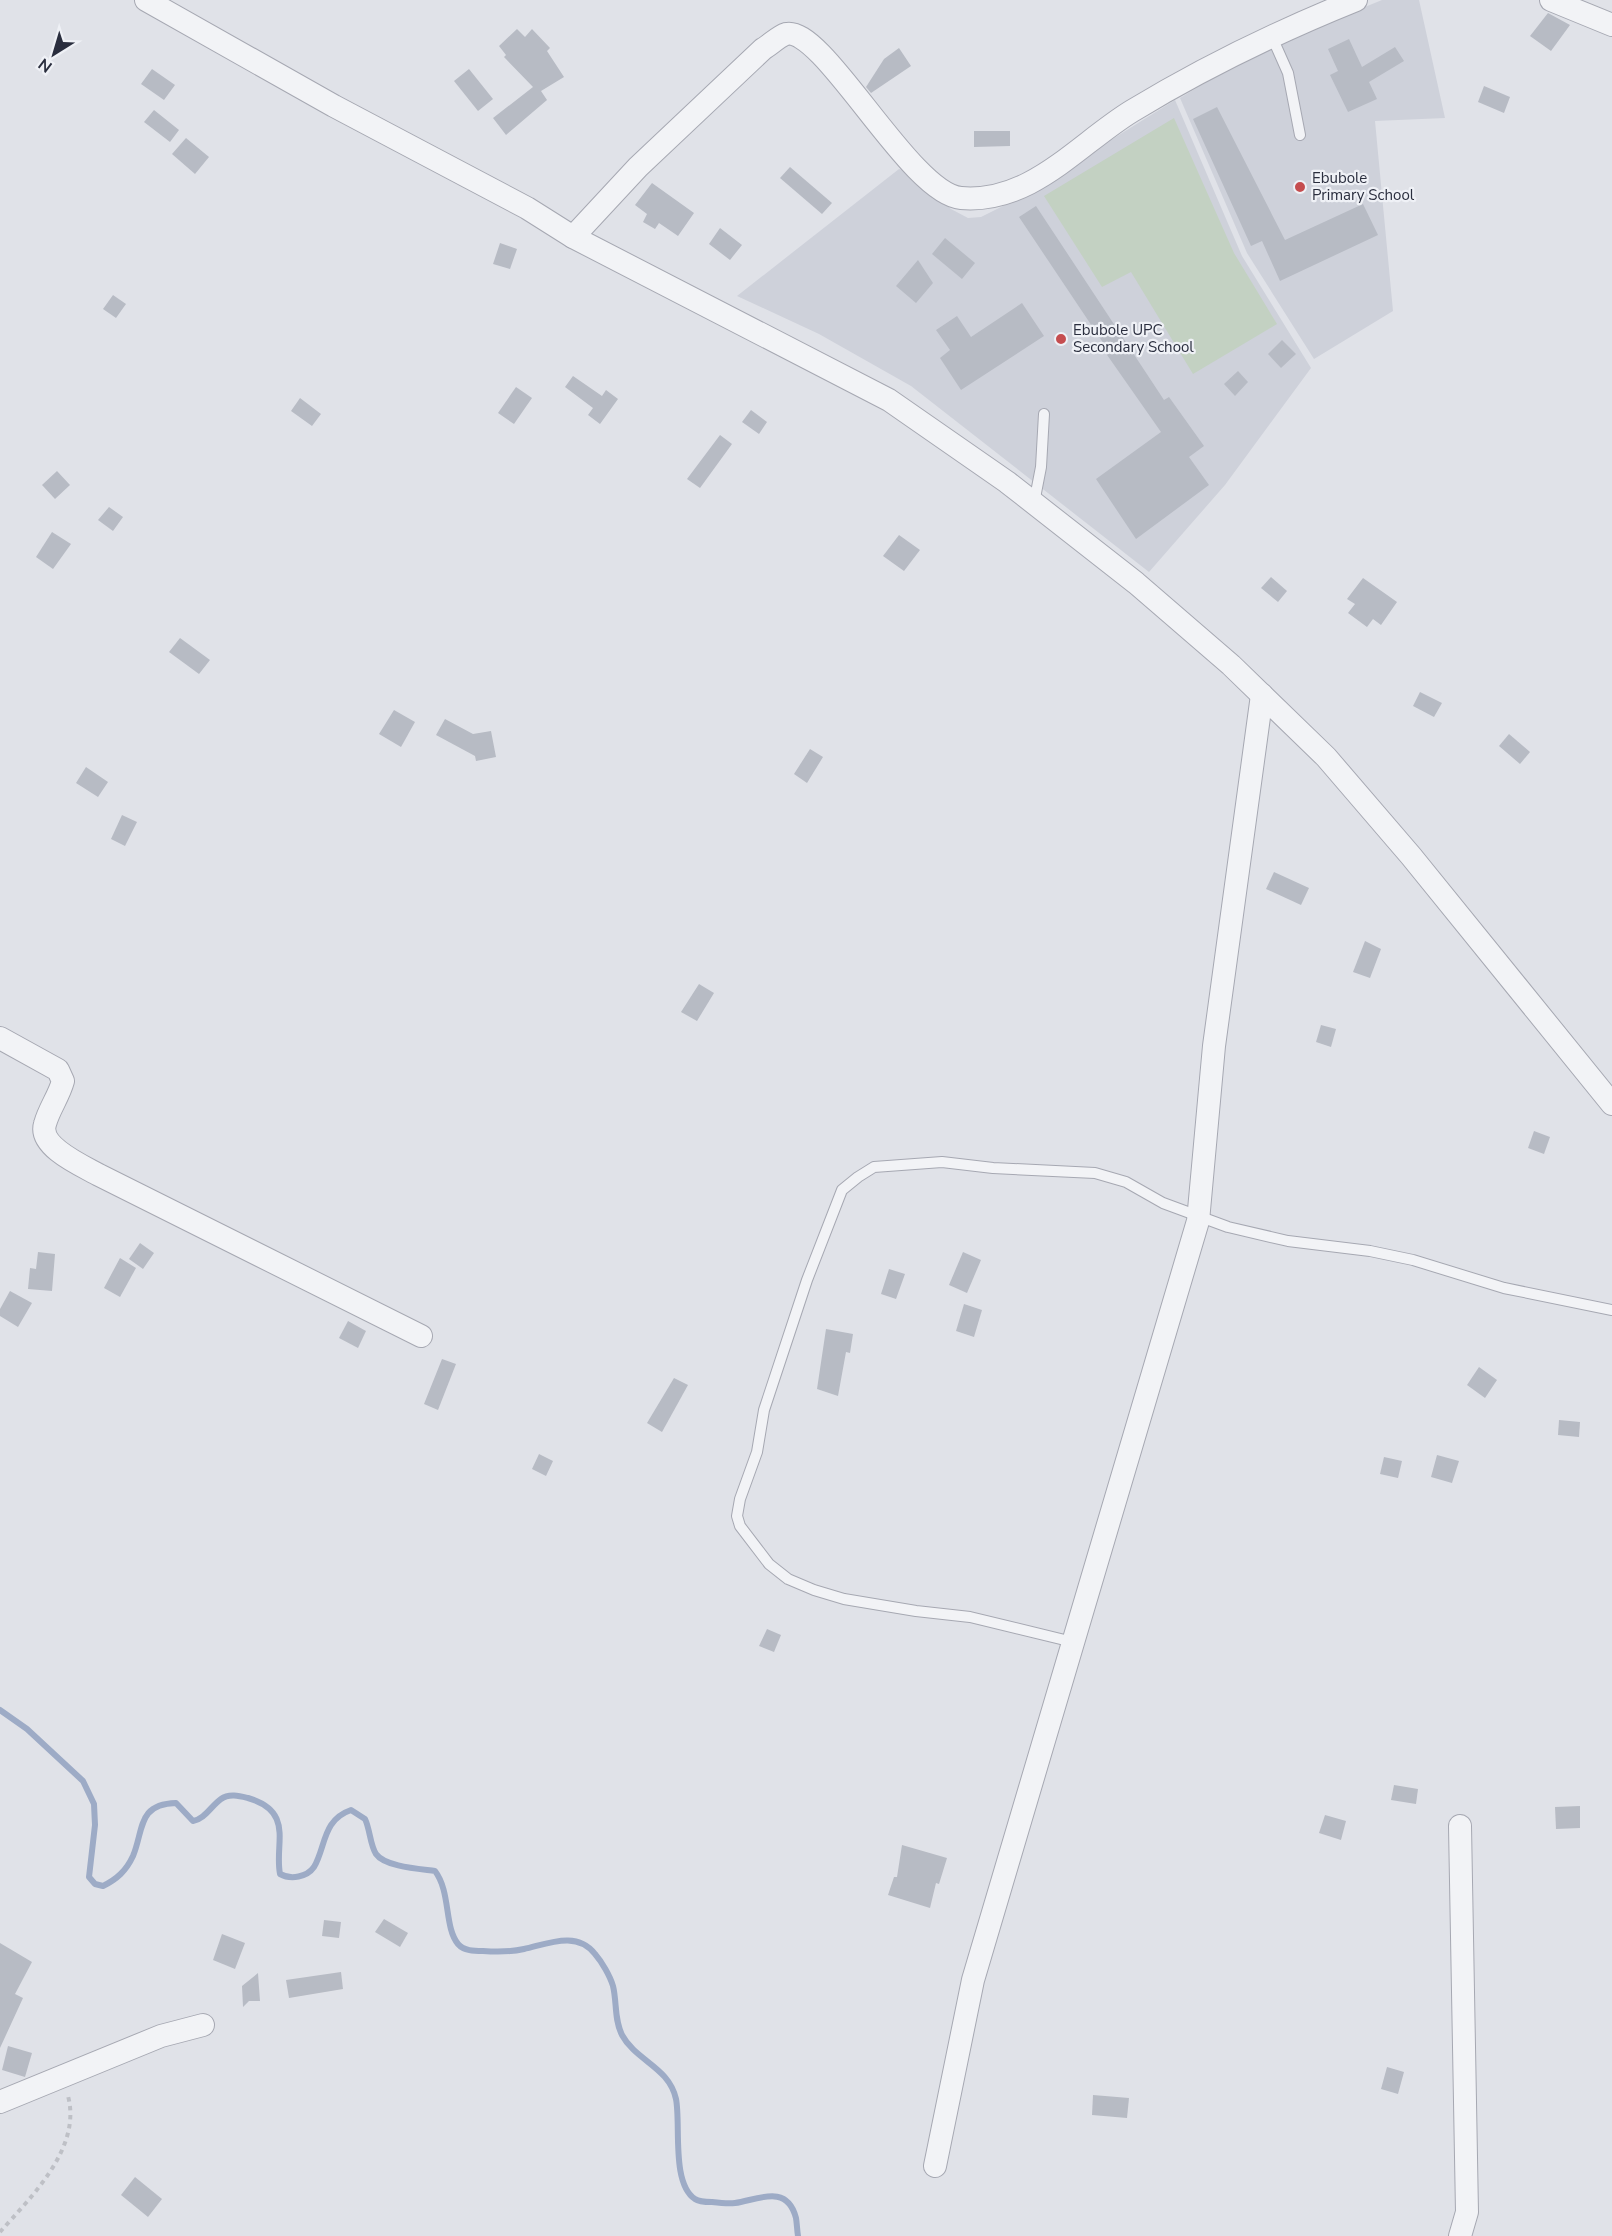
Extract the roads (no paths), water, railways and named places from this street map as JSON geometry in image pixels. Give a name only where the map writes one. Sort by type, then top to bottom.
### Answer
[{"type":"street","points":[[146,0],[334,106],[527,208],[573,237],[889,400],[972,456],[1136,583],[1262,695],[1326,757],[1363,799],[1612,1104]]},
{"type":"street","points":[[573,237],[638,167],[763,49],[786,34],[798,35],[825,57],[902,152],[933,183],[959,198],[995,196],[1026,185],[1131,112],[1272,37],[1356,0]]},
{"type":"street","points":[[1551,0],[1612,25]]},
{"type":"street","points":[[935,2166],[973,1980],[1198,1216],[1214,1046],[1262,695]]},
{"type":"street","points":[[0,1038],[58,1070],[63,1081],[44,1127],[47,1141],[59,1152],[99,1175],[421,1336]]},
{"type":"street","points":[[1460,1826],[1467,2200],[1460,2236]]},
{"type":"street","points":[[0,2102],[161,2036],[202,2025]]},
{"type":"lane","points":[[1272,37],[1288,73],[1300,135]]},
{"type":"lane","points":[[1034,503],[1042,458],[1044,414]]},
{"type":"lane","points":[[1073,1641],[970,1617],[844,1599],[788,1579],[769,1564],[752,1544],[737,1516],[757,1452],[764,1410],[807,1280],[842,1190],[874,1167],[942,1162],[993,1168],[1095,1173],[1126,1182],[1163,1203],[1228,1227],[1288,1241],[1370,1251],[1413,1260],[1504,1288],[1612,1310]]},
{"type":"waterway","points":[[0,1710],[27,1729],[83,1781],[94,1804],[95,1825],[89,1877],[95,1884],[103,1886],[124,1870],[133,1856],[144,1820],[154,1808],[163,1804],[176,1803],[193,1821],[201,1818],[224,1797],[234,1795],[263,1804],[277,1820],[280,1874],[284,1876],[294,1877],[311,1870],[318,1859],[330,1827],[342,1814],[351,1810],[365,1819],[374,1850],[381,1858],[404,1867],[435,1871],[443,1889],[454,1937],[463,1948],[499,1952],[561,1941],[580,1942],[588,1947],[600,1961],[612,1982],[622,2035],[635,2051],[667,2079],[672,2088],[676,2099],[680,2167],[687,2191],[699,2201],[724,2203],[770,2196],[779,2197],[786,2200],[792,2207],[798,2236]]},
{"type":"place","name":"Ebubole Primary School","points":[[1300,187]]},
{"type":"place","name":"Ebubole UPC Secondary School","points":[[1061,339]]}]
